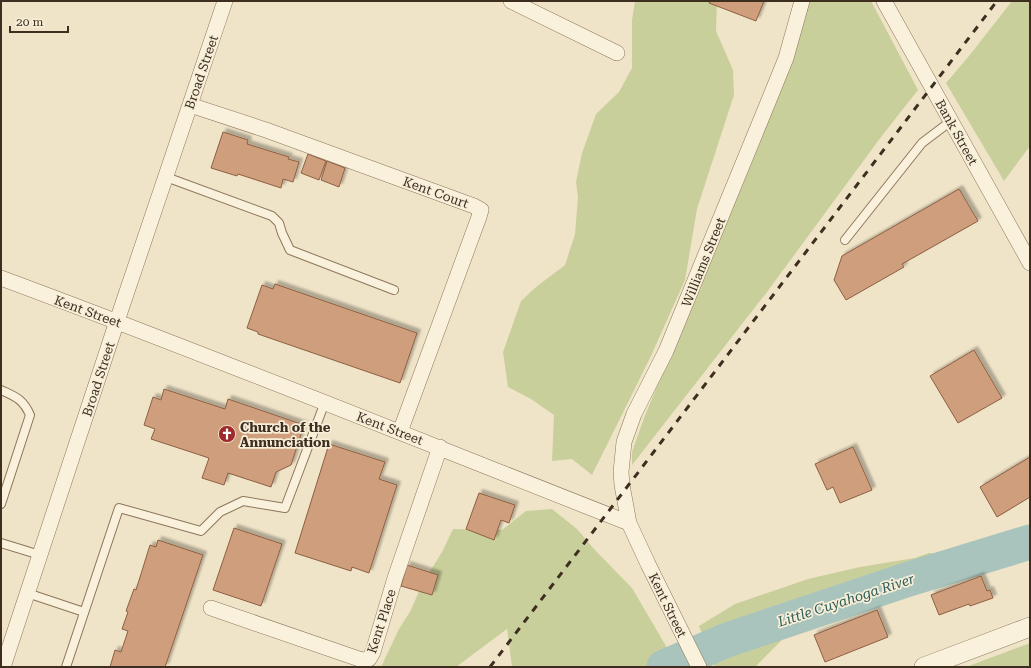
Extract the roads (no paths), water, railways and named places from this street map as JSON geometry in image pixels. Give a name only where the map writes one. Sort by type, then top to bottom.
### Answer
[{"type":"street","name":"Broad Street","points":[[3,667],[117,321],[225,1]]},
{"type":"street","points":[[511,1],[617,53]]},
{"type":"street","name":"Williams Street","points":[[629,523],[621,472],[624,442],[636,408],[666,351],[786,58],[802,1]]},
{"type":"street","name":"Bank Street","points":[[884,1],[1030,263]]},
{"type":"street","name":"Kent Court","points":[[190,105],[266,130],[474,206],[481,210],[400,432]]},
{"type":"street","name":"Kent Street","points":[[1,278],[117,321],[325,402],[629,523],[699,667]]},
{"type":"street","name":"Kent Place","points":[[211,608],[362,660],[369,659],[410,532],[440,447]]},
{"type":"street","points":[[924,667],[1030,627]]},
{"type":"lane","points":[[845,240],[922,143],[951,121]]},
{"type":"lane","points":[[166,177],[272,216],[280,223],[282,233],[290,250],[394,290]]},
{"type":"lane","points":[[1,390],[18,398],[26,404],[30,415],[1,504]]},
{"type":"lane","points":[[66,667],[119,508],[201,531],[220,512],[243,501],[285,508],[325,402]]},
{"type":"lane","points":[[1,542],[40,555]]},
{"type":"lane","points":[[27,593],[84,612]]},
{"type":"waterway","name":"Little Cuyahoga River","points":[[664,667],[727,640],[909,579],[1030,542]]},
{"type":"railway","points":[[490,667],[997,1]]},
{"type":"place","name":"Church of the Annunciation","points":[[227,434]]}]
